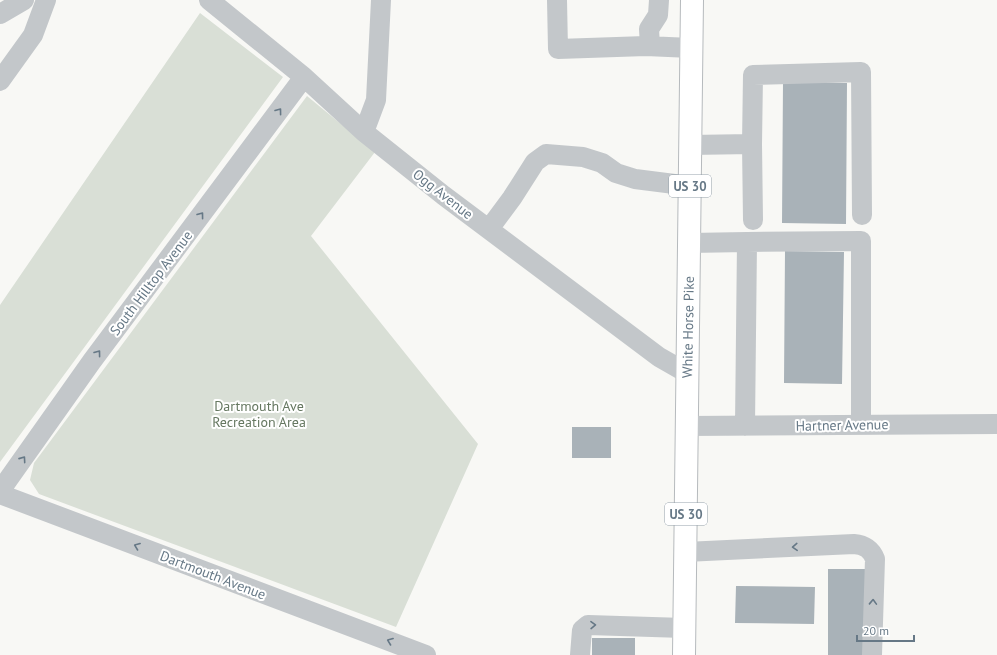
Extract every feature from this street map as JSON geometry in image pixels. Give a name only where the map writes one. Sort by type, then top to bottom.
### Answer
[{"type":"highway","name":"White Horse Pike","points":[[684,655],[692,0]]},
{"type":"street","points":[[0,14],[24,0]]},
{"type":"street","points":[[0,81],[33,35],[46,0]]},
{"type":"street","name":"Ogg Avenue","points":[[209,0],[304,77],[364,132],[488,229],[659,357],[688,373]]},
{"type":"street","points":[[364,132],[376,100],[381,0]]},
{"type":"street","points":[[557,0],[558,49],[650,46],[691,48]]},
{"type":"street","points":[[650,46],[649,28],[658,15],[659,0]]},
{"type":"street","points":[[753,220],[753,75],[861,72],[862,214]]},
{"type":"street","name":"South Hilltop Avenue","points":[[0,491],[92,361],[304,77]]},
{"type":"street","points":[[690,146],[752,144]]},
{"type":"street","points":[[488,229],[512,198],[534,162],[546,154],[583,158],[602,163],[616,173],[635,179],[690,186]]},
{"type":"street","points":[[689,243],[861,241],[861,425]]},
{"type":"street","points":[[745,426],[747,242]]},
{"type":"street","name":"Hartner Avenue","points":[[687,426],[997,424]]},
{"type":"street","name":"Dartmouth Avenue","points":[[0,494],[426,655]]},
{"type":"street","points":[[685,552],[854,544],[863,545],[868,548],[875,559],[872,655]]},
{"type":"street","points":[[580,655],[582,630],[588,625],[684,628]]},
{"type":"green space","points":[[200,13],[283,77],[0,462],[0,305]]},
{"type":"green space","name":"Dartmouth Ave Recreation Area","points":[[307,96],[375,152],[311,236],[478,444],[396,627],[39,494],[30,480],[34,463]]},
{"type":"building","points":[[783,82],[847,83],[846,224],[782,223]]},
{"type":"building","points":[[785,251],[844,252],[842,384],[784,383]]},
{"type":"building","points":[[572,427],[611,427],[611,458],[572,458]]},
{"type":"building","points":[[828,569],[865,569],[865,655],[828,655]]},
{"type":"building","points":[[736,586],[815,587],[814,624],[735,623]]},
{"type":"building","points":[[592,638],[635,638],[635,655],[592,655]]}]
